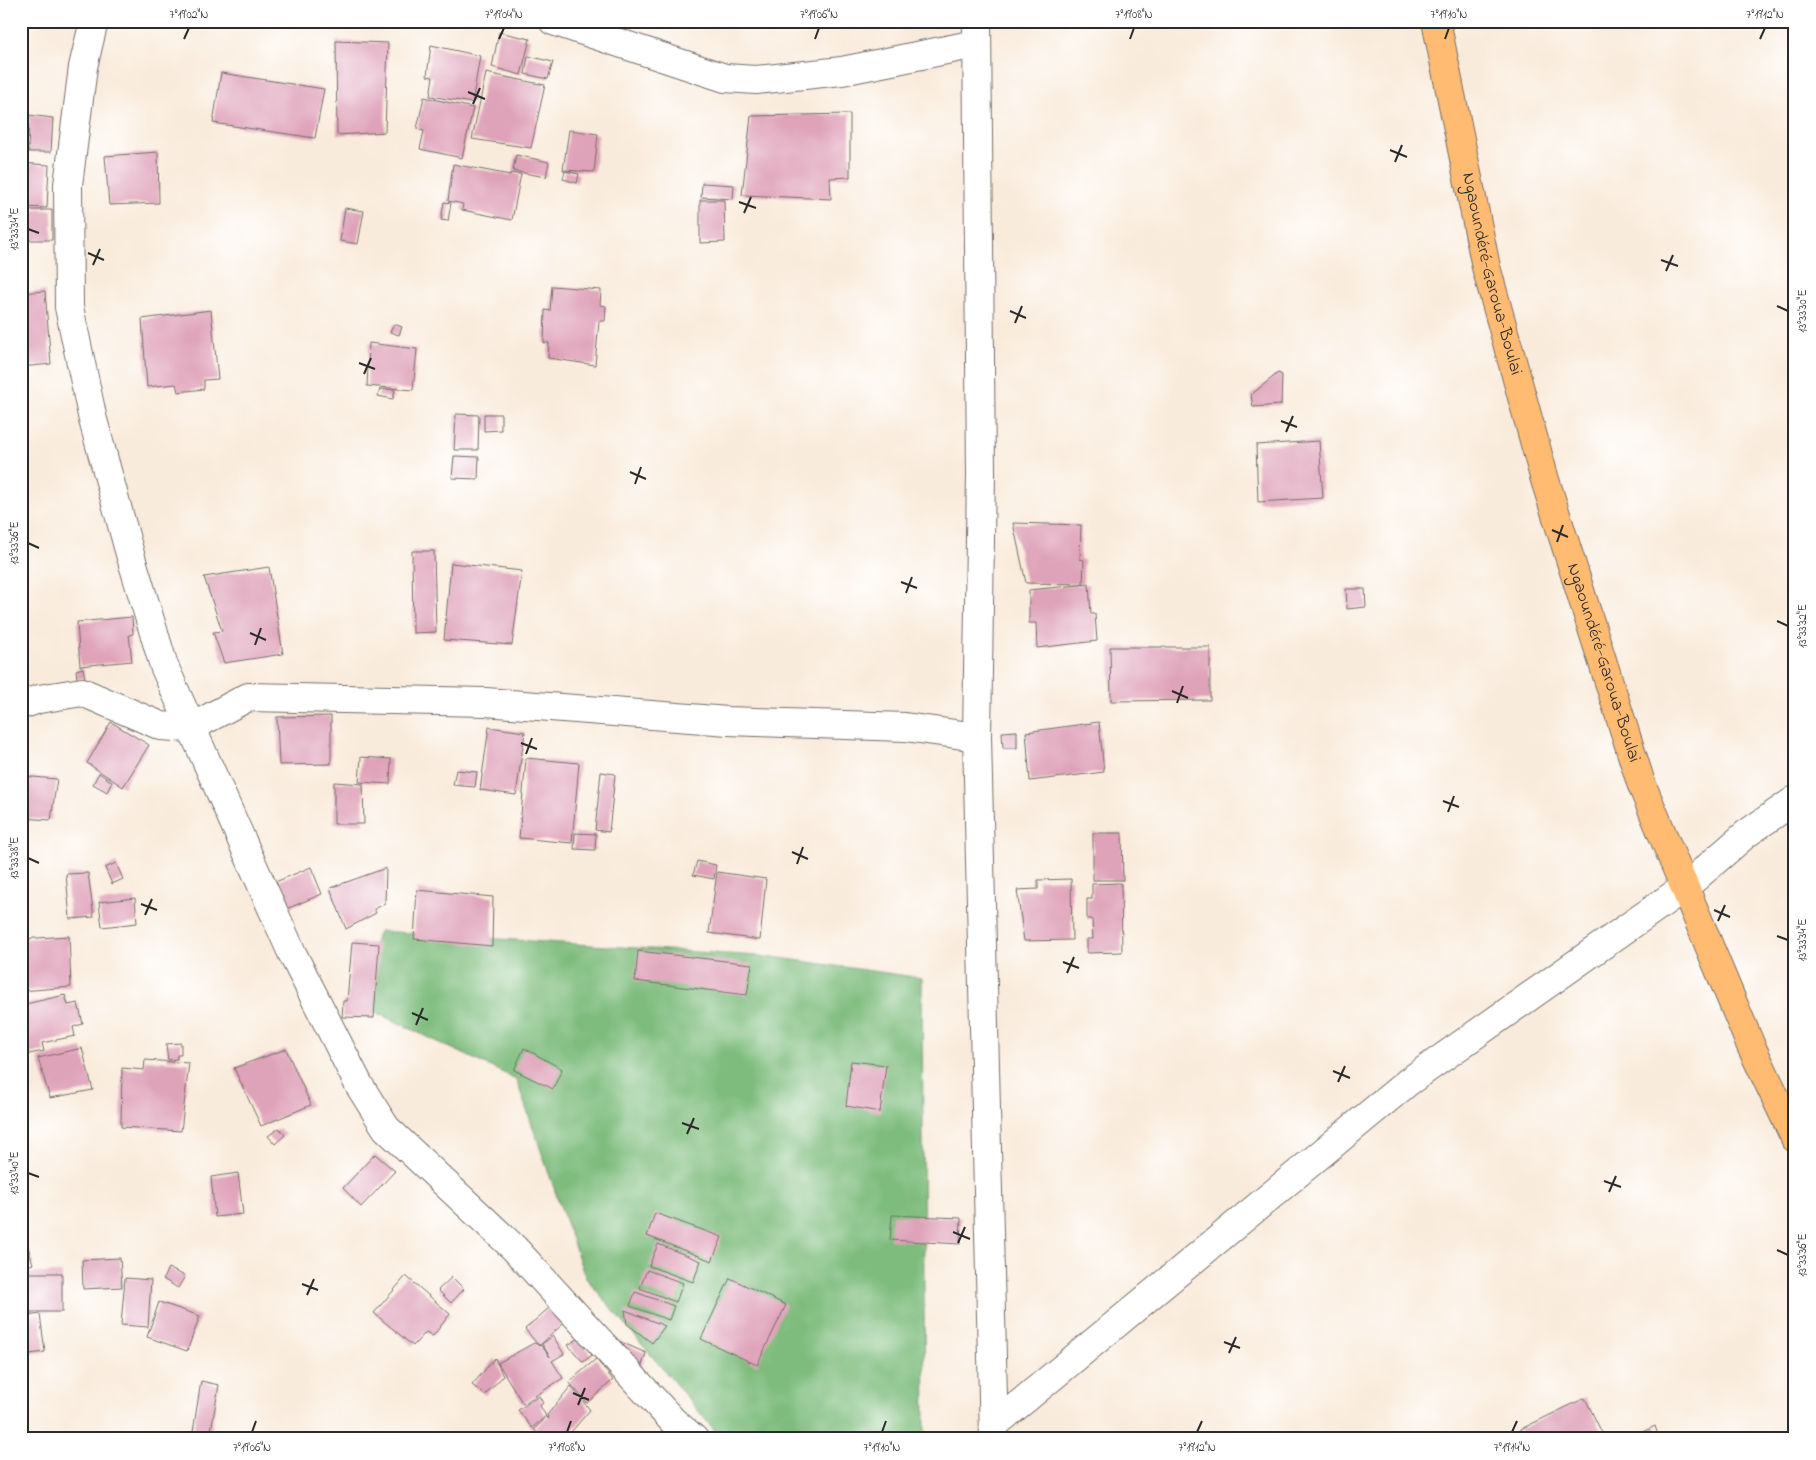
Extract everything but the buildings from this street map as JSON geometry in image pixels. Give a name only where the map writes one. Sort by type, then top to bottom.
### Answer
[{"type":"highway","name":"Ngaoundéré-Garoua-Boulai","points":[[1436,21],[1486,267],[1545,480],[1641,783],[1751,1046],[1795,1138]]},
{"type":"street","points":[[94,21],[83,67],[68,185],[69,307],[93,420],[130,554],[164,666],[190,728],[292,952],[359,1085],[386,1128],[514,1248],[673,1421],[694,1439]]},
{"type":"street","points":[[553,21],[725,78],[756,80],[842,70],[976,32],[981,473],[977,737],[994,1432]]},
{"type":"street","points":[[21,705],[39,699],[82,692],[161,726],[190,728],[248,697],[486,702],[728,721],[905,727],[977,737]]},
{"type":"street","points":[[994,1432],[1408,1082],[1685,887],[1746,834],[1795,800]]},
{"type":"green space","points":[[379,931],[773,957],[922,978],[925,1439],[722,1439],[585,1277],[516,1079],[352,1001]]}]
